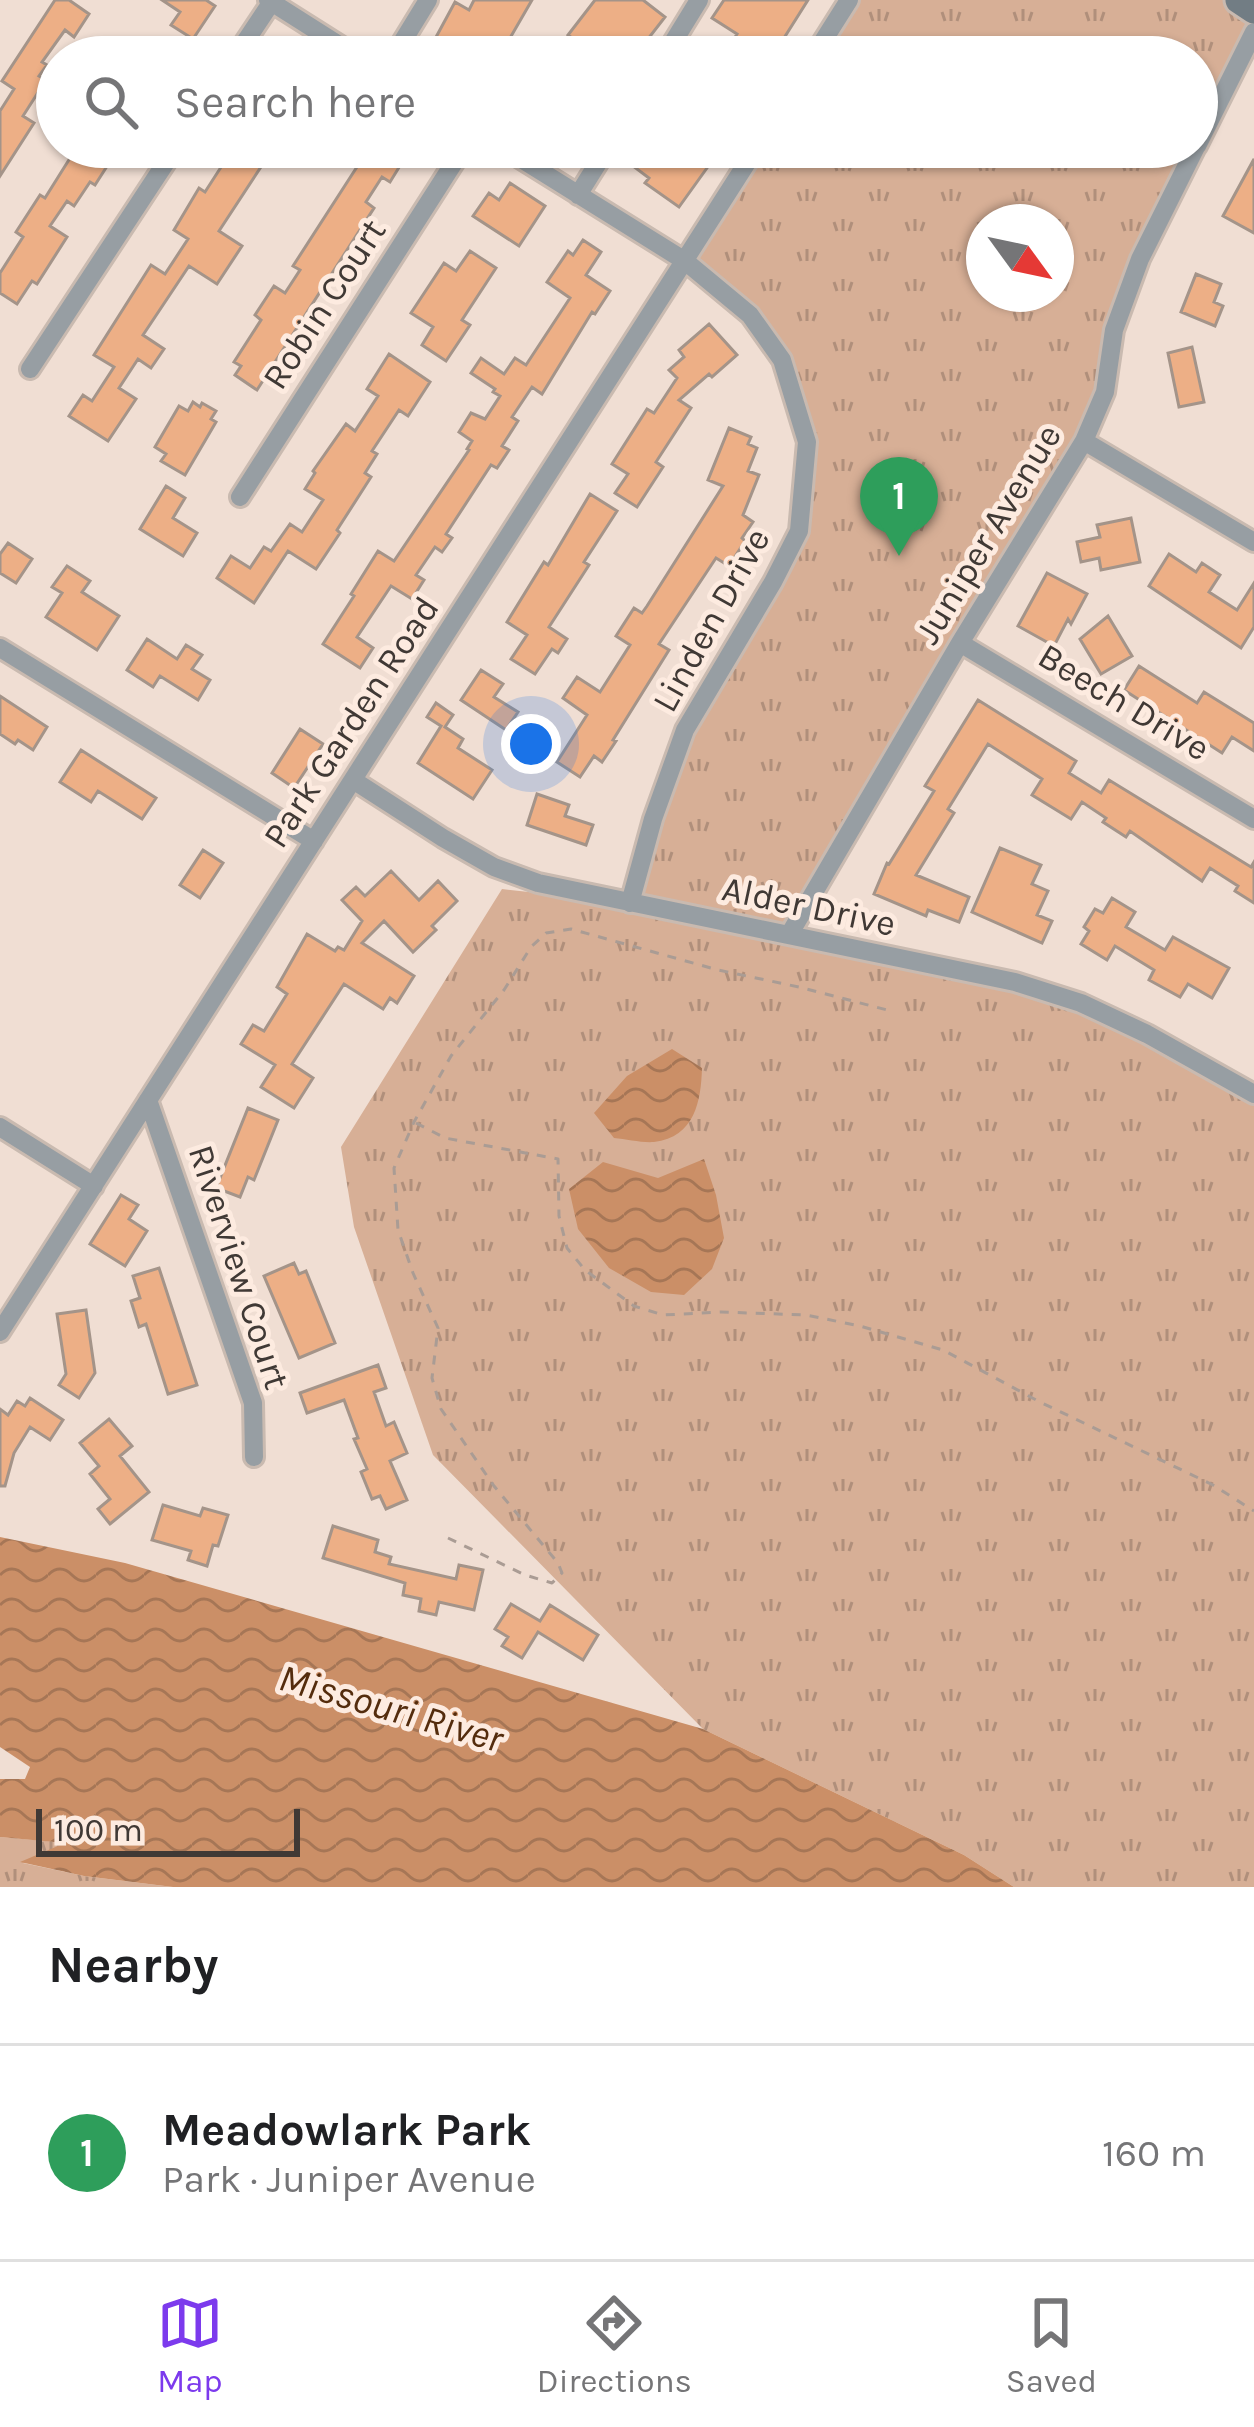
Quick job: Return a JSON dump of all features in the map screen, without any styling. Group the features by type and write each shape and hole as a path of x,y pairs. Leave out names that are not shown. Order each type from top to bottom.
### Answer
{"street":[{"path":"406,36 428,0"},
{"path":"677,36 699,0"},
{"path":"826,36 849,0"},
{"path":"1239,0 1254,10"},
{"path":"248,36 270,1 325,36"},
{"name":"Juniper Avenue","path":"1218,104 1254,32"},
{"path":"30,369 162,168"},
{"name":"Robin Court","path":"240,497 451,168"},
{"name":"Linden Drive","path":"535,168 685,261 750,315 782,360 807,442 799,531 685,730 652,819 630,903"},
{"path":"578,195 595,168"},
{"name":"Park Garden Road","path":"0,1332 744,168"},
{"name":"Juniper Avenue","path":"788,935 1084,441 1106,392 1114,330 1140,260 1186,168"},
{"path":"1084,441 1254,542"},
{"name":"Beech Drive","path":"960,643 1254,819"},
{"path":"0,648 314,841"},
{"name":"Alder Drive","path":"353,780 494,867 538,883 1015,982 1081,1003 1254,1094"},
{"name":"Riverview Court","path":"148,1100 253,1403 254,1457"},
{"path":"0,1127 94,1186"}],"path":[{"path":"448,1538 525,1575 552,1583 562,1574 441,1409 432,1378 438,1328 398,1230 394,1168 452,1056 505,990 531,947 546,934 571,929 891,1011"},
{"path":"414,1122 446,1138 558,1160 559,1216 566,1248 585,1270 634,1306 663,1315 806,1315 943,1350 1213,1485 1254,1511"}],"green space":[{"path":"849,0 1239,0 1254,10 1254,32 1218,104 1218,36 826,36"},
{"path":"744,168 1186,168 1140,260 1105,392 789,934 1081,1003 1254,1094 1254,1887 1014,1887 964,1855 703,1729 433,1455 354,1227 341,1147 502,889 630,903 685,730 799,531 807,442 782,360 685,261"},
{"path":"0,1837 68,1843 23,1863 173,1887 0,1887"}],"water":[{"path":"672,1049 702,1068 693,1116 668,1139 614,1138 594,1113 627,1076"},
{"path":"704,1159 724,1238 712,1269 684,1295 651,1292 609,1268 578,1229 569,1189 603,1162 658,1178"},
{"name":"Missouri River","path":"0,1537 125,1563 703,1729 964,1855 1014,1887 173,1887 20,1862 65,1843 0,1837 0,1779 25,1779 30,1767 0,1747"}],"building":[{"path":"55,0 69,0 89,14 75,36 65,30 61,36 36,36 36,96 23,116 34,123 0,176 0,111 14,89 2,81"},
{"path":"162,0 206,0 215,6 195,36 171,25 180,12"},
{"path":"474,0 532,0 511,36 437,36 455,2 469,10"},
{"path":"595,0 643,0 665,17 650,36 568,35"},
{"path":"724,0 808,0 785,36 736,36 712,18"},
{"path":"1254,159 1254,233 1223,216"},
{"path":"64,168 106,168 74,206 67,201 50,226 67,237 37,284 32,281 17,304 0,293 0,273 23,237 16,232 40,195 45,198"},
{"path":"220,168 260,168 219,231 242,246 217,284 189,266 143,335 164,349 151,368 138,359 119,388 136,399 108,441 69,416 83,395 92,401 114,367 94,355 151,265 165,274 188,239 174,230 199,188 205,192"},
{"path":"356,168 399,168 390,182 382,177 366,202 374,208 257,390 235,375 241,366 234,362 261,320 255,315 274,286 285,293 300,270 293,266"},
{"path":"636,168 707,168 679,207 645,183 649,178"},
{"path":"510,183 545,206 519,246 473,216 489,193 499,200"},
{"path":"583,240 601,252 586,275 610,291 542,394 532,387 512,417 518,421 502,446 509,450 497,468 491,465 446,534 452,538 442,552 435,547 416,575 424,580 412,599 391,586 357,637 373,648 360,668 323,644 378,551 394,561 469,450 472,441 459,432 471,413 485,419 500,396 471,373 481,358 504,374 515,358 526,365 570,298 547,282 568,251 573,255"},
{"path":"470,251 496,268 462,320 470,325 446,361 422,345 433,327 411,313 444,263 456,271"},
{"path":"1196,274 1221,284 1214,302 1223,306 1215,326 1181,312"},
{"path":"709,324 737,355 679,400 691,408 656,462 663,467 637,507 615,493 628,474 612,464 647,409 654,413 677,378 669,370 684,357 679,350"},
{"path":"1192,347 1204,402 1179,407 1168,353"},
{"path":"389,354 430,382 408,416 399,410 372,451 377,454 365,473 371,477 316,569 288,551 254,603 217,578 231,556 250,568 264,547 271,551 290,524 302,532 323,500 305,489 313,471 346,424 355,431 378,396 367,389"},
{"path":"193,402 216,411 211,419 216,422 185,475 161,461 166,454 155,447 179,406 188,411"},
{"path":"729,428 751,437 748,444 757,448 748,471 759,475 743,515 753,522 742,538 745,541 729,566 716,558 659,644 669,650 616,741 602,762 594,756 580,777 557,762 587,715 563,698 577,677 600,692 630,645 616,636 634,608 642,613 647,606 723,486 708,480"},
{"path":"166,486 185,498 173,518 197,533 183,556 140,529"},
{"path":"590,494 617,511 549,627 567,639 558,653 552,649 535,674 511,659 527,635 507,622"},
{"path":"1131,518 1140,562 1101,570 1099,558 1081,562 1077,542 1100,537 1097,525"},
{"path":"8,543 32,559 16,583 0,573 0,554"},
{"path":"1169,554 1196,572 1202,563 1220,575 1209,592 1237,610 1254,583 1254,627 1241,648 1149,586"},
{"path":"67,566 90,581 82,592 119,616 97,650 46,617 62,593 52,587"},
{"path":"1047,573 1087,594 1054,646 1018,626"},
{"path":"1108,616 1132,656 1101,674 1080,639"},
{"path":"147,639 177,659 186,645 202,655 192,669 210,680 198,700 160,676 153,687 127,670"},
{"path":"1139,666 1197,703 1204,692 1254,723 1254,751 1232,737 1222,753 1124,690"},
{"path":"481,670 503,684 494,697 518,712 506,730 461,700"},
{"path":"0,696 47,727 33,750 0,734"},
{"path":"978,700 1076,761 1069,773 1101,793 1109,780 1251,867 1254,862 1254,903 1210,868 1202,881 1130,831 1126,837 1082,802 1071,819 1032,795 1042,779 988,744 948,809 954,813 916,875 969,897 959,922 928,910 926,916 874,894 887,863 934,791 925,786"},
{"path":"436,703 453,715 445,727 463,739 458,748 492,770 473,799 418,763 441,726 427,717"},
{"path":"300,729 323,744 294,788 272,773"},
{"path":"81,750 156,798 142,819 98,791 91,802 60,782"},
{"path":"537,794 569,805 565,816 593,825 586,845 527,825"},
{"path":"1000,848 1041,865 1032,884 1048,891 1037,915 1052,921 1042,943 972,912"},
{"path":"203,850 223,863 200,898 180,885"},
{"path":"391,871 419,900 438,881 457,901 413,952 384,921 362,943 414,976 397,1003 390,998 383,1009 344,984 292,1064 313,1078 294,1108 261,1087 275,1065 241,1044 253,1025 264,1031 287,994 277,987 307,934 335,951 338,947 344,950 362,921 342,900 356,887 365,896"},
{"path":"1112,898 1135,912 1126,927 1165,950 1173,937 1229,968 1212,998 1188,984 1180,997 1149,980 1154,970 1115,946 1107,960 1081,944 1095,909 1103,913"},
{"path":"248,1108 278,1120 254,1180 248,1177 240,1197 216,1188"},
{"path":"121,1195 138,1205 129,1219 147,1231 125,1266 90,1244"},
{"path":"294,1263 299,1274 306,1271 335,1343 299,1358 264,1276"},
{"path":"159,1268 197,1385 168,1394 146,1324 139,1327 131,1301 140,1298 133,1276"},
{"path":"86,1310 95,1373 79,1398 59,1385 66,1374 57,1314"},
{"path":"378,1365 386,1388 374,1392 386,1426 394,1422 407,1453 390,1461 407,1500 386,1509 380,1496 372,1499 361,1472 367,1469 344,1400 307,1413 300,1393"},
{"path":"30,1398 63,1420 50,1440 30,1427 14,1453 5,1486 0,1486 0,1409 8,1415 17,1401 25,1406"},
{"path":"109,1419 132,1446 120,1456 149,1492 110,1524 98,1509 110,1499 90,1474 99,1466 80,1443"},
{"path":"163,1505 200,1516 203,1508 228,1515 207,1566 188,1560 191,1551 152,1540"},
{"path":"333,1526 378,1540 375,1552 391,1557 389,1564 456,1579 459,1565 483,1570 474,1610 439,1602 436,1615 419,1611 421,1599 403,1595 405,1583 323,1558"},
{"path":"511,1604 540,1621 550,1605 598,1635 583,1660 538,1632 522,1658 502,1646 508,1637 495,1629"}],"place":[{"name":"Meadowlark Park","path":"899,556"}]}
